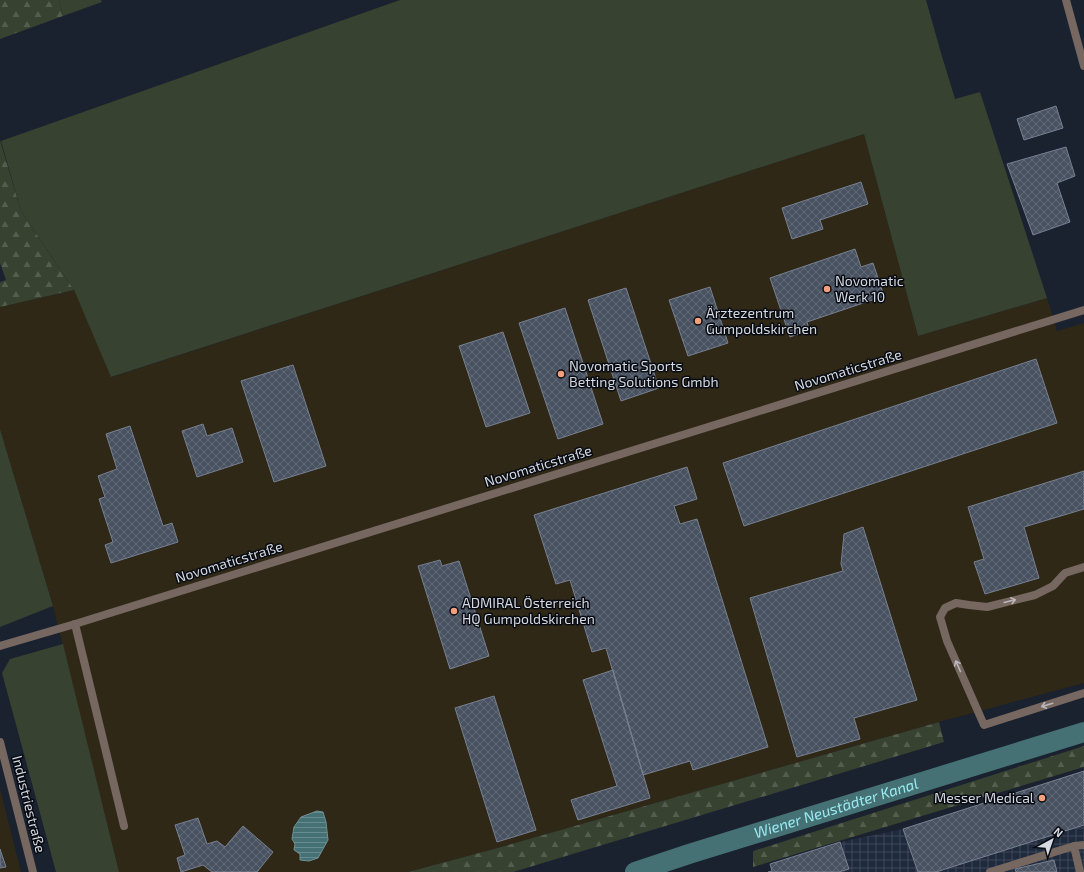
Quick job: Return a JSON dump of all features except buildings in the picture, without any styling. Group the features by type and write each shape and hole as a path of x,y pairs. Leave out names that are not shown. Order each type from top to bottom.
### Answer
{"street":[{"path":"1066,0 1084,66"},
{"name":"Novomaticstraße","path":"0,646 1084,310"},
{"path":"1084,567 1065,573 1053,586 1035,595 987,606 956,603 944,608 940,617 947,641 984,725 1084,693"},
{"path":"75,624 124,826"},
{"name":"Industriestraße","path":"0,742 33,872"},
{"path":"990,872 1074,846 1084,845"},
{"path":"1074,846 1080,872"}],"shaded area":[{"path":"864,134 918,336 1047,298 1057,331 1084,323 1084,683 939,722 494,849 408,872 119,872 53,606 0,429 0,307 74,290 112,377"},
{"path":"1084,771 1084,872 768,872 772,871 770,864 840,842 903,829"},
{"path":"0,789 21,872 0,872"},
{"path":"317,811 323,812 328,840 318,858 309,861 300,860 300,854 294,850 295,844 292,839 294,827 301,817"}],"green space":[{"path":"0,0 59,0 63,16 0,39"},
{"path":"59,0 101,0 102,2 63,16"},
{"path":"400,0 926,0 955,99 980,92 1047,298 918,336 864,134 111,377 74,290 21,211 1,141"},
{"path":"0,140 21,211 74,290 0,307 0,282 6,280 0,263"},
{"path":"0,429 53,606 0,627"},
{"path":"63,644 119,872 56,872 2,673 10,659"},
{"path":"939,722 944,742 513,872 408,872 494,849"},
{"path":"1084,746 1084,767 753,867 753,851"}],"waterway":[{"name":"Wiener Neustädter Kanal","path":"635,872 1084,732"}],"place":[{"name":"Novomatic Werk 10","path":"827,289"},
{"name":"Ärztezentrum Gumpoldskirchen","path":"698,321"},
{"name":"Novomatic Sports Betting Solutions Gmbh","path":"561,374"},
{"name":"ADMIRAL Österreich HQ Gumpoldskirchen","path":"454,611"},
{"name":"Messer Medical","path":"1042,798"}]}
